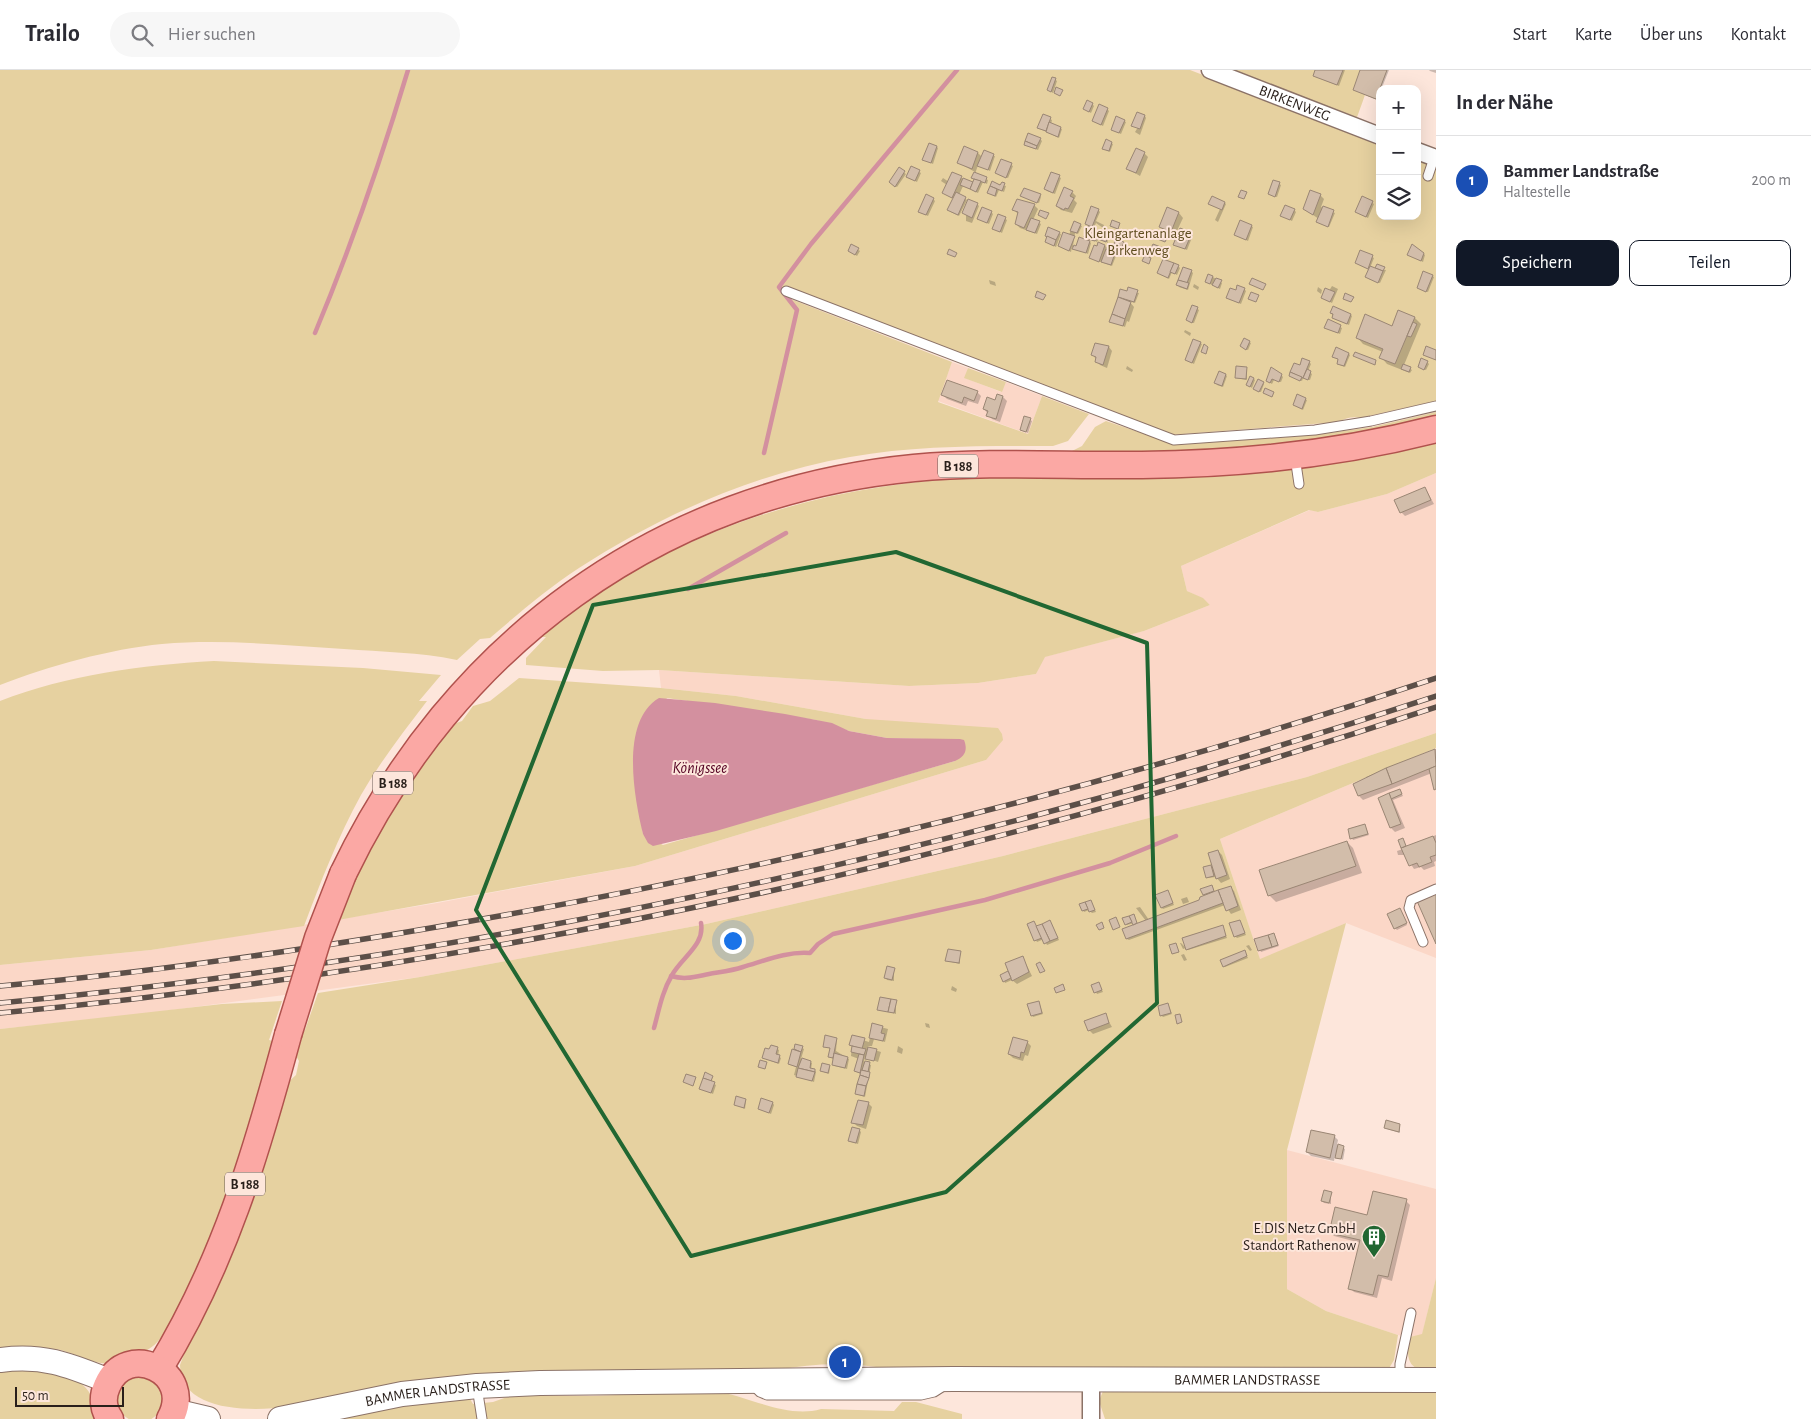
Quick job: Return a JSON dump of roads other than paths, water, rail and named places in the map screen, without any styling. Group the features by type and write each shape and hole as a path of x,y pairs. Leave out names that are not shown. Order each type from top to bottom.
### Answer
{"main road":[{"name":"B 188","path":"158,1369 206,1279 236,1209 252,1164 288,1035 318,938 343,874 389,789 419,746 456,699 519,638 579,590 652,546 733,510 817,484 883,472 947,466 1189,464 1295,456 1356,447 1436,429"},
{"path":"0,1360 36,1358 57,1361 109,1381"},
{"path":"110,1419 104,1399 109,1381 122,1368 140,1363 158,1369 168,1376 174,1387 176,1399 172,1415 208,1419"},
{"name":"BAMMER LANDSTRASSE","path":"280,1419 402,1394 477,1386 540,1383 954,1379 1436,1380"}],"street":[{"name":"BIRKENWEG","path":"1210,70 1376,134"},
{"path":"1421,153 1435,158"},
{"path":"1091,1379 1091,1419"}],"lane":[{"path":"1428,176 1435,158"},
{"path":"786,292 1174,440 1315,430 1371,421 1436,406"},
{"path":"1295,456 1299,484"},
{"path":"1423,942 1409,908 1411,900 1436,889"},
{"path":"1400,1380 1400,1364 1411,1313"},
{"path":"477,1386 482,1419"}],"water":[{"name":"Königssee","path":"659,698 715,703 785,714 832,723 849,731 887,738 960,739 964,740 966,750 955,761 716,831 653,846 648,843 643,834 636,800 633,761 634,741 639,724 647,709"}],"waterway":[{"path":"315,333 365,203 408,70"},
{"path":"764,453 797,310 779,287 811,244 957,70"},
{"path":"688,589 786,533"},
{"path":"671,976 681,978 694,977 734,969 784,955 810,953 818,944 833,934 985,900 1110,863 1176,836"},
{"path":"654,1028 661,1001 669,981 700,938 701,923"}],"railway":[{"path":"0,986 190,965 379,937 623,893 741,868 858,842 1091,783 1207,750 1436,678"},
{"path":"0,1003 183,983 365,957 546,926 727,890 906,848 1084,802 1261,751 1436,696"},
{"path":"0,1013 183,993 365,967 546,937 727,901 906,859 1084,813 1261,762 1436,707"}],"place":[{"name":"E.DIS Netz GmbH Standort Rathenow","path":"1374,1258"},
{"name":"Bammer Landstraße","path":"845,1362"}],"park label":[{"name":"Kleingartenanlage Birkenweg","path":"1138,242"}]}
